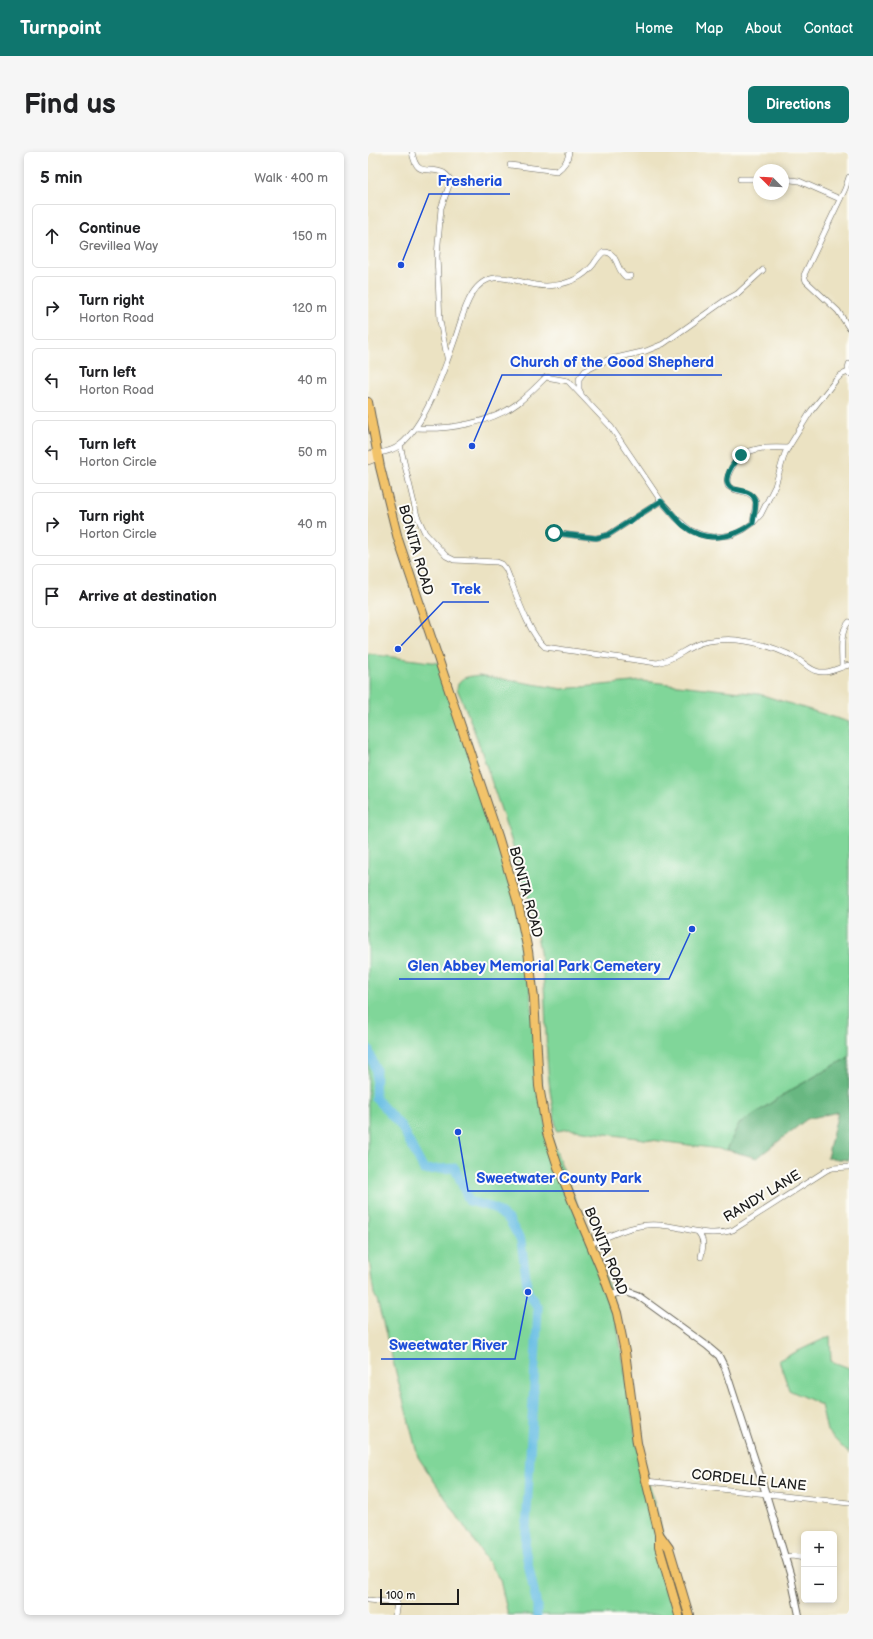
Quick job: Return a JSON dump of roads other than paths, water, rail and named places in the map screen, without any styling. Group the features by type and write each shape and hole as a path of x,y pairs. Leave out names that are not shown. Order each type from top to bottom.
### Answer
{"main road":[{"name":"BONITA ROAD","path":"368,402 398,539 493,821 518,903 530,964 534,998 538,1080 547,1133 574,1208 591,1244 611,1295 623,1339 637,1443 659,1534 659,1547 679,1615"},
{"path":"368,455 378,453"},
{"path":"368,461 378,453"},
{"name":"BONITA ROAD","path":"659,1534 669,1548 689,1615"}],"street":[{"path":"412,152 414,162 420,169 444,173 452,180 441,208 437,256 440,321 448,358"},
{"path":"510,165 556,171 564,165 569,152"},
{"path":"849,177 804,275 806,281 838,311 849,328"},
{"path":"740,179 753,179"},
{"path":"789,179 799,181 840,199"},
{"path":"378,453 389,451 400,445 416,428 438,384 456,337 462,314 479,285 490,279 504,278 548,286 577,279 585,273 604,252 608,252 613,255 618,269 623,275 626,277 631,276"},
{"path":"582,395 579,389 579,379 585,371 607,360 646,351 663,344 724,301 737,294 763,270"},
{"path":"416,428 446,428 473,423 507,410 519,402 546,377 568,381 611,427 661,501 685,527 702,535 714,537 732,535 753,523 761,514 771,496 788,448 815,404 841,375 848,373 849,364"},
{"path":"400,445 417,516 425,533 446,556 454,560 497,562 502,564 506,569 532,630 545,647 657,663 677,657 699,644 737,640 758,644 782,652 796,658 817,671 833,671 842,666 849,665"},
{"path":"753,523 756,501 749,493 735,490 728,486 727,479 731,469 737,459 747,452 765,448 788,448"},
{"path":"554,533 596,538 608,535 661,501"},
{"path":"842,666 842,642 846,625 849,622"},
{"name":"RANDY LANE","path":"591,1244 626,1229 648,1225 673,1227 717,1234 733,1230 827,1170 833,1168 849,1168"},
{"path":"697,1231 702,1236 704,1245 701,1257"},
{"path":"611,1295 626,1291 637,1295 719,1356 726,1368 766,1494 790,1577 799,1615"},
{"name":"CORDELLE LANE","path":"646,1481 849,1503"},
{"path":"784,1557 792,1556 801,1558"},
{"path":"368,1600 397,1603 395,1615"}],"waterway":[{"path":"368,1048 376,1070 375,1098 401,1126 424,1170 455,1168 469,1201 494,1208 509,1220 521,1241 528,1292 538,1308 525,1549 537,1606 537,1615"}],"place":[{"name":"Fresheria","path":"401,265"},
{"name":"Church of the Good Shepherd","path":"472,446"},
{"name":"Trek","path":"398,649"},
{"name":"Glen Abbey Memorial Park Cemetery","path":"692,929"},
{"name":"Sweetwater County Park","path":"458,1132"},
{"name":"Sweetwater River","path":"528,1292"}]}
